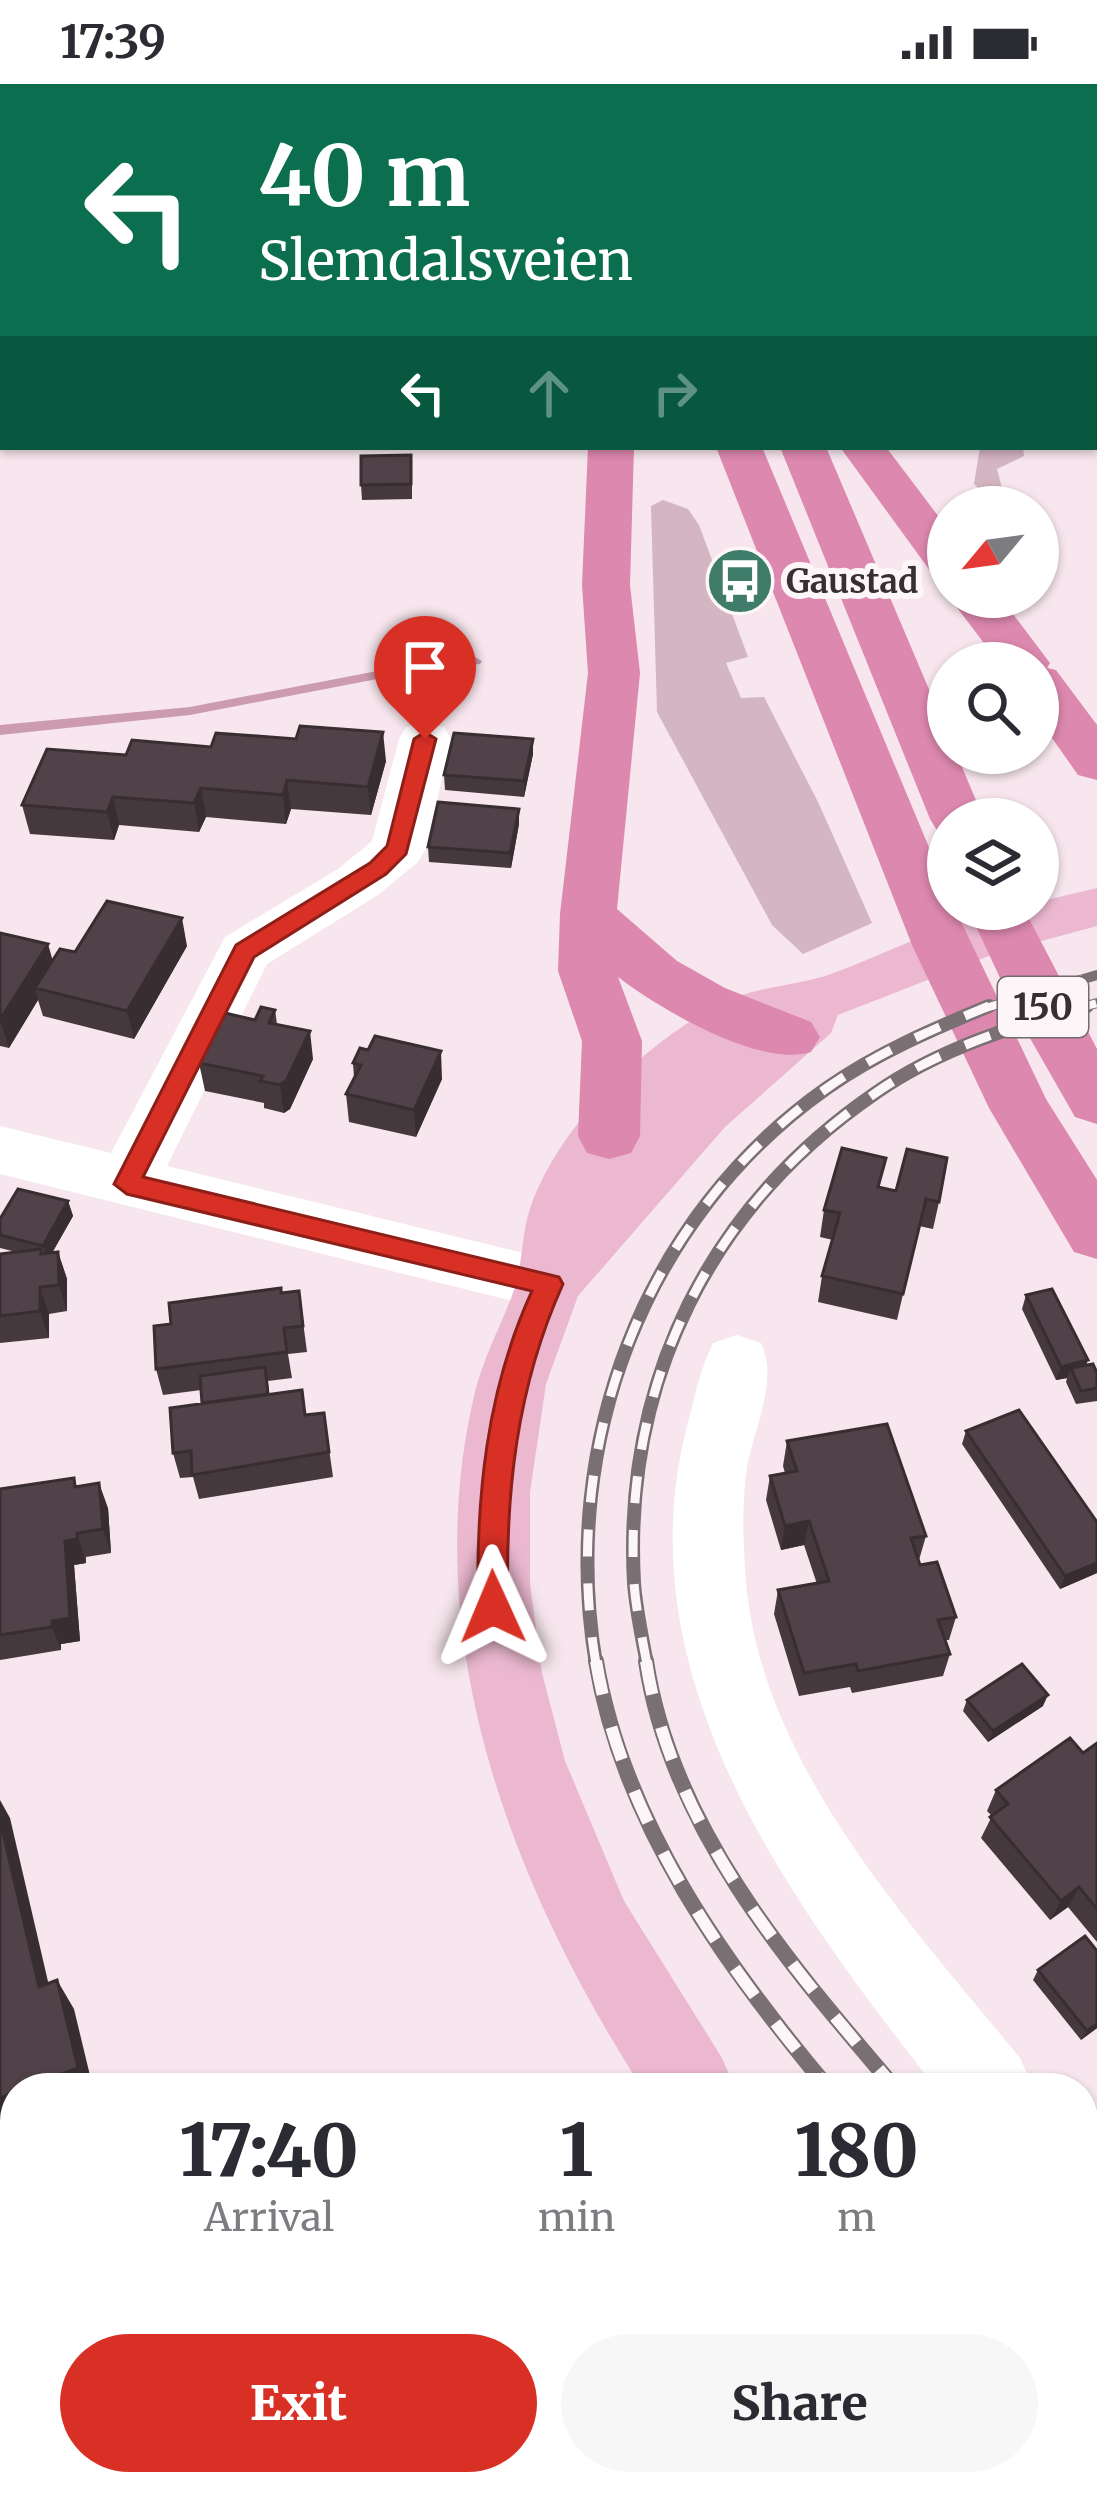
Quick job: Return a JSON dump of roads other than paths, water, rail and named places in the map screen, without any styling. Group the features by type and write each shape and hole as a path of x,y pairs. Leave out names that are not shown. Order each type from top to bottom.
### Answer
{"highway":[{"path":"609,1136 612,1041 587,971 588,914 614,673 606,585 611,450"},
{"name":"150","path":"740,450 941,945 1020,1108 1097,1234"},
{"path":"803,450 948,798"},
{"path":"865,450 927,534"},
{"path":"990,618 1008,642"},
{"path":"1059,709 1096,758"},
{"path":"588,914 631,961 679,991 811,1007"},
{"name":"150","path":"1005,930 1097,1101"}],"main road":[{"path":"682,2073 581,1910 551,1838 508,1696 493,1607 491,1526 496,1462 526,1336 549,1284 564,1202 609,1136 654,1087 811,1007 980,938 1083,911"},
{"path":"549,1284 703,1111 811,1007"}],"street":[{"path":"127,1184 245,951 378,868 398,848 425,739"},
{"path":"0,1150 549,1284"},
{"path":"737,1363 711,1458 705,1551 710,1603 738,1711 792,1820 852,1910 978,2073"}],"waterway":[{"path":"0,730 190,711 475,661"}],"railway":[{"path":"982,1009 1097,975"},
{"path":"1076,1009 1097,1003"},
{"path":"982,1009 989,1006"},
{"path":"647,1664 634,1583 634,1508 644,1437 662,1368 689,1304 724,1244 767,1188 818,1138 877,1092 978,1040 1087,1006"},
{"path":"596,1664 588,1582 591,1500 604,1420 629,1342 663,1269 708,1202 763,1141 827,1088 885,1053 982,1009"},
{"path":"596,1661 609,1721 654,1835 716,1942 816,2073"},
{"path":"646,1661 660,1722 708,1837 776,1942 882,2073"}],"place":[{"name":"Gaustad","path":"740,581"}]}
